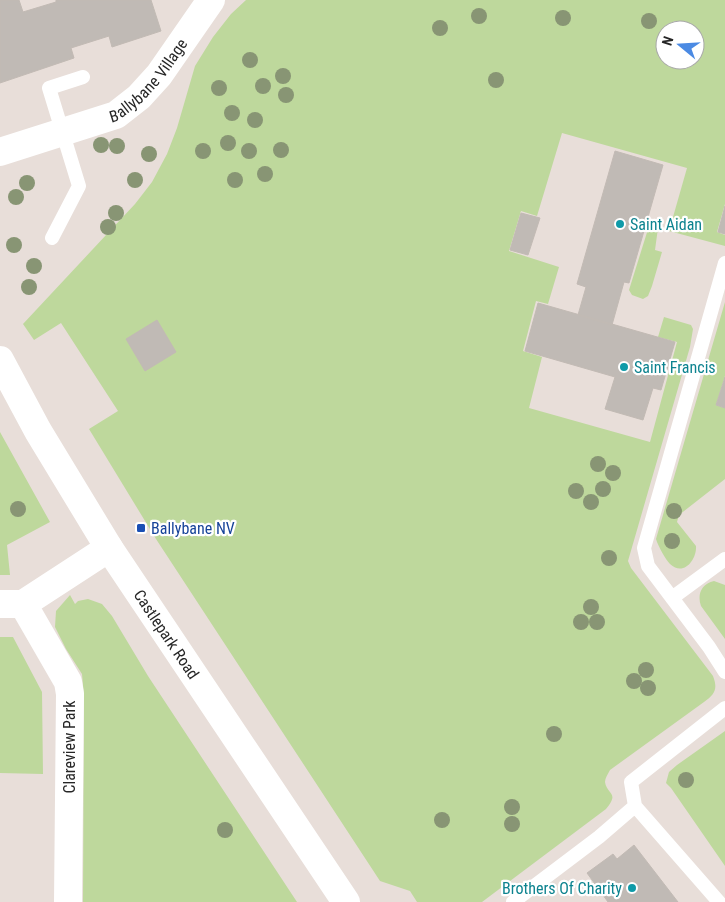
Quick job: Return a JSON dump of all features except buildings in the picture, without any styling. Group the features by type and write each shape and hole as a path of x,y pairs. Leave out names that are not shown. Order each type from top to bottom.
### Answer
{"street":[{"name":"Ballybane Village","path":"0,152 116,115 139,97 160,75 211,0"},
{"name":"Castlepark Road","path":"0,360 38,431 109,548 346,902"},
{"name":"Clareview Park","path":"68,902 70,694 68,682 12,604 109,548"}],"lane":[{"path":"52,238 79,186 49,88 83,78"},
{"path":"725,263 644,548 648,566 709,647 725,672"},
{"path":"672,598 725,558"},
{"path":"719,902 636,806 631,782 725,708"},
{"path":"517,901 636,806"}],"green space":[{"path":"246,0 725,0 725,204 717,232 725,235 725,246 669,231 687,168 562,133 537,216 521,211 509,251 559,267 548,304 536,301 523,351 542,357 529,408 650,442 677,342 658,337 664,317 691,325 693,329 690,347 628,561 631,568 713,676 715,688 711,696 704,702 610,770 605,782 612,794 612,799 606,809 482,902 417,902 410,891 380,881 156,539 89,429 118,411 61,323 34,340 23,324 135,204 152,182 167,154 177,128 195,66 213,37 231,14"},
{"path":"649,226 658,228 655,250 662,252 648,296 643,299 632,295 629,290"},
{"path":"725,302 725,376 716,405 725,408 725,479 679,515 677,522 696,546 692,561 689,565 680,568 668,562 656,539"},
{"path":"0,432 50,522 7,545 10,575 0,575"},
{"path":"714,581 725,585 725,639 700,602 700,594 703,587"},
{"path":"70,595 75,604 78,601 88,599 102,604 112,616 148,676 297,902 83,902 84,696 82,674 55,627 56,611"},
{"path":"0,637 13,637 42,692 43,774 0,773"},
{"path":"725,731 725,866 666,783 669,772"}],"place":[{"name":"Saint Aidan","path":"620,224"},
{"name":"Saint Francis","path":"624,367"},
{"name":"Ballybane NV","path":"141,528"},
{"name":"Brothers Of Charity","path":"632,888"}]}
